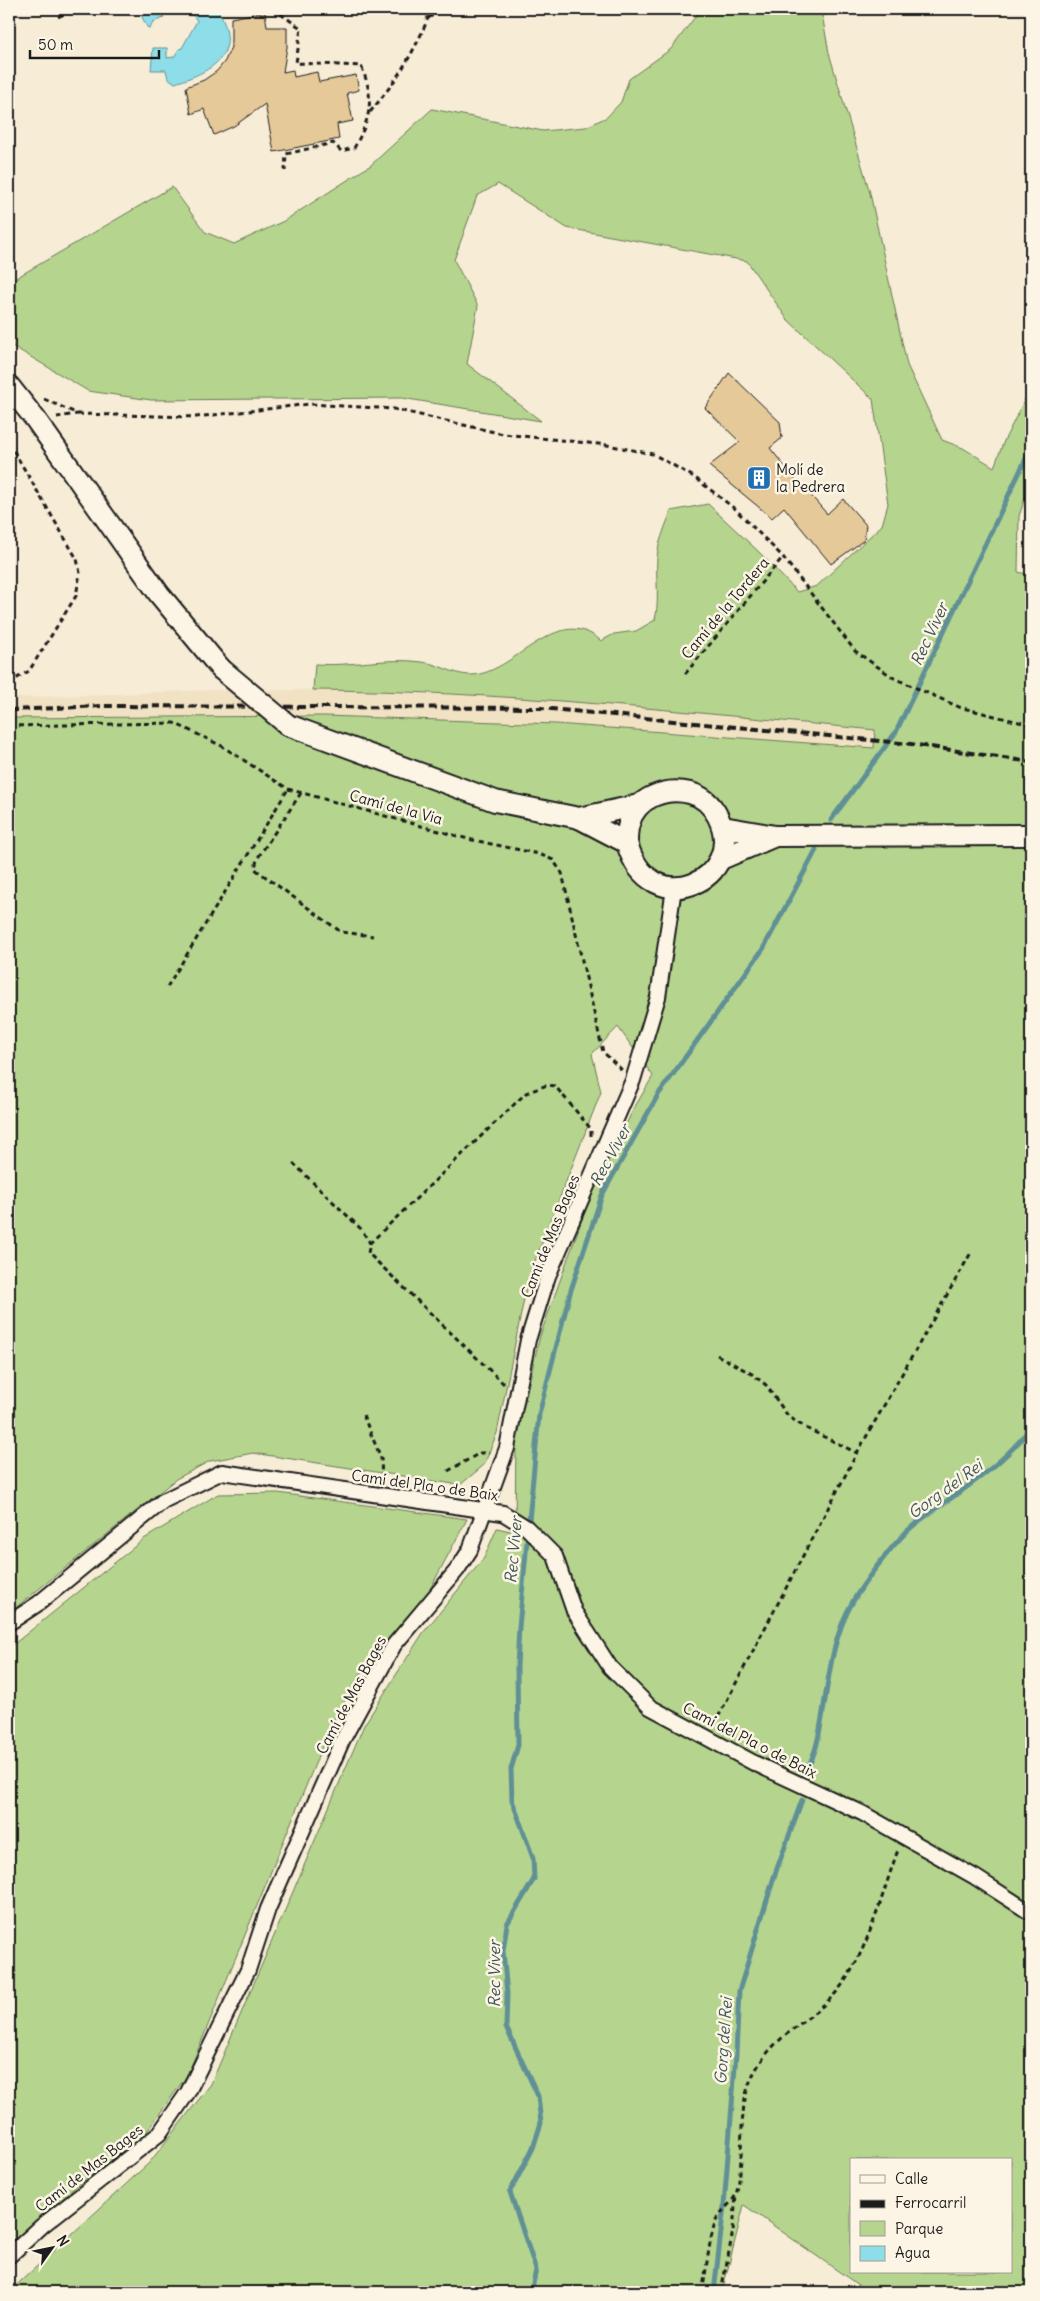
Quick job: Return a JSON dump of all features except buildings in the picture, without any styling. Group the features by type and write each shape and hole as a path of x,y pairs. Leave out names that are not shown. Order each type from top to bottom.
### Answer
{"street":[{"path":"9,386 36,420 160,594 221,669 288,725 495,801 579,818 626,843"},
{"path":"579,818 640,805 657,793 677,790 697,795 714,808 723,826 724,843 720,858 709,874 693,885 674,888 656,884 642,874 631,860 626,843 629,823 640,805"},
{"path":"723,826 775,836 1031,835"},
{"path":"720,858 775,836"},
{"name":"Camí de Mas Bages","path":"9,2256 43,2225 159,2134 188,2092 248,1970 268,1909 342,1741 394,1646 457,1570 470,1550 507,1448 528,1340 548,1276 633,1080 658,998 674,888"},
{"name":"Camí del Pla o de Baix","path":"9,1623 39,1603 163,1501 222,1472 503,1513 527,1528 555,1556 574,1612 610,1667 650,1707 754,1763 862,1813 975,1877 1031,1913"}],"path":[{"path":"58,17 73,9"},
{"path":"273,9 301,28 296,63 360,66 367,81 370,113"},
{"path":"424,9 428,18"},
{"path":"285,171 286,154 333,143 341,151 354,148 370,113 392,84 421,36 428,18 445,9"},
{"path":"78,414 196,417 310,404 394,409 503,434 607,445 653,454 694,477 735,509 783,557 855,651 894,678 959,707 1031,725"},
{"path":"9,443 76,560 80,573 76,596 29,670 9,682"},
{"name":"Camí de la Tordera","path":"685,674 783,557"},
{"name":"Camí de la Via","path":"9,726 174,723 222,746 288,789 468,839 539,854 553,860 562,873 603,1052 633,1080"},
{"path":"167,987 288,789"},
{"path":"301,793 257,859 255,869 341,932 373,936"},
{"path":"508,1376 506,1385 368,1253 370,1243 526,1093 547,1085 555,1086 591,1129 589,1145"},
{"path":"293,1163 361,1229 370,1243"},
{"path":"708,1737 857,1453 972,1251"},
{"path":"717,1356 752,1374 766,1385 788,1416 804,1427 857,1453"},
{"path":"362,1416 381,1458 383,1495"},
{"path":"488,1462 491,1444"},
{"path":"448,1471 480,1453 490,1453"},
{"path":"721,2292 733,2231 736,2194 740,2177 744,2104 754,2072 773,2044 830,1998 847,1976 866,1939 903,1836"},
{"path":"702,2292 716,2220 736,2194"}],"shaded area":[{"path":"215,690 362,690 554,699 875,730 874,748 556,724 325,716 9,718 9,698"}],"green space":[{"path":"701,9 821,9 829,53 870,193 907,365 942,440 963,448 994,467 1004,441 1031,387 1031,481 1019,516 1018,572 1031,575 1031,2292 868,2292 744,2205 722,2292 9,2292 150,2162 211,2084 364,1725 423,1633 484,1558 497,1528 515,1532 516,1438 540,1336 588,1203 633,1110 653,1076 618,1027 592,1054 601,1092 528,1279 497,1433 484,1465 460,1485 253,1453 210,1461 176,1479 9,1613 9,718 325,716 556,724 874,748 875,730 524,698 383,691 313,690 315,664 409,661 429,663 464,675 472,675 495,668 540,640 555,633 570,629 586,631 601,641 614,634 636,631 655,620 657,611 657,554 671,511 708,504 760,553 797,592 817,586 882,525 888,504 873,399 787,319 747,261 567,228 498,184 477,196 454,260 478,306 467,364 541,421 402,398 151,400 88,391 9,344 9,282 172,187 205,232 234,244 284,221 371,165 432,109 543,131 586,127 607,117 621,102 629,79 671,49"},
{"path":"278,1493 467,1519 428,1593 367,1663 331,1725 188,2074 143,2137 73,2189 9,2250 9,1648 144,1539 218,1494"}],"water":[{"path":"145,9 162,9 160,14 164,18 153,22 150,29 142,17"},
{"path":"182,9 217,9 225,24 226,49 213,66 202,73 175,83 168,78 166,70 151,70 153,48 167,48 167,58 174,57 179,49 182,48 197,21 194,16 188,15"}],"waterway":[{"name":"Rec Viver","path":"831,820 896,732 1031,448"},
{"name":"Rec Viver","path":"529,2292 532,2288 536,2270 510,2192 533,2148 541,2123 538,2096 506,2027 507,1994 503,1951 507,1924 534,1879 533,1858 512,1800 511,1769 518,1745 517,1667 519,1627 539,1414 570,1293 602,1195 658,1095 763,949 816,850"},
{"name":"Gorg del Rei","path":"808,1768 818,1739 828,1678 839,1632 858,1593 888,1552 910,1529 993,1467 1019,1442 1031,1427"},
{"name":"Gorg del Rei","path":"714,2292 724,2206 739,1991 775,1874 802,1800"}],"railway":[{"path":"9,710 103,706 541,708 911,744 1031,762"}],"place":[{"name":"Molí de la Pedrera","path":"759,478"}]}
